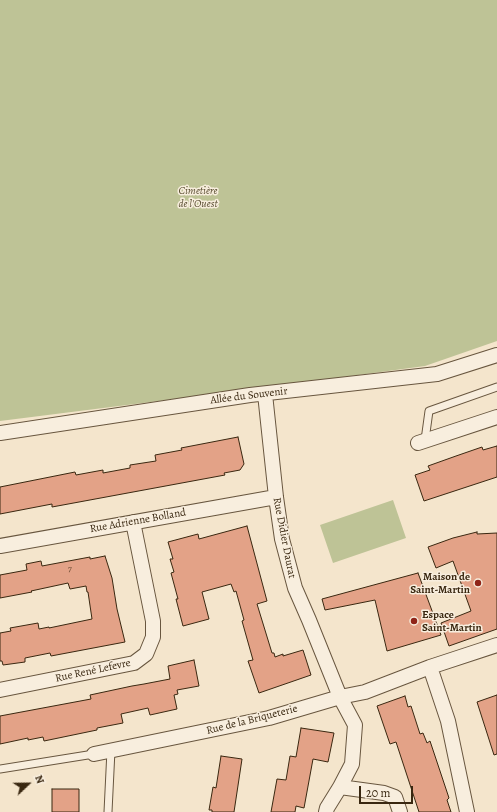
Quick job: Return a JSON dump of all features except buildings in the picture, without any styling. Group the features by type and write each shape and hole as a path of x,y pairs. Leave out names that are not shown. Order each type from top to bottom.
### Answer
{"street":[{"name":"Allée du Souvenir","path":"0,433 250,395 437,374 497,355"},
{"name":"Rue Didier Daurat","path":"265,394 282,539 295,588 340,697 355,725 352,764 326,812"},
{"path":"422,442 497,417"},
{"name":"Rue Adrienne Bolland","path":"0,546 276,497"},
{"name":"Rue René Lefevre","path":"0,690 134,663 146,654 153,637 153,621 134,522"},
{"name":"Rue de la Briqueterie","path":"94,754 269,718 340,697 365,692 430,667 497,645"},
{"path":"430,667 448,721 467,812"},
{"path":"340,787 384,793 395,797 400,812"}],"lane":[{"path":"422,442 429,411 497,387"},
{"path":"108,812 111,750"},
{"name":"Rue de la Briqueterie","path":"0,769 94,754"}],"green space":[{"name":"Cimetière de l'Ouest","path":"0,0 497,0 497,341 425,366 0,421"},
{"path":"393,500 406,538 333,563 320,525"}],"place":[{"name":"Maison de Saint-Martin","path":"478,583"},
{"name":"Espace Saint-Martin","path":"414,621"}]}
